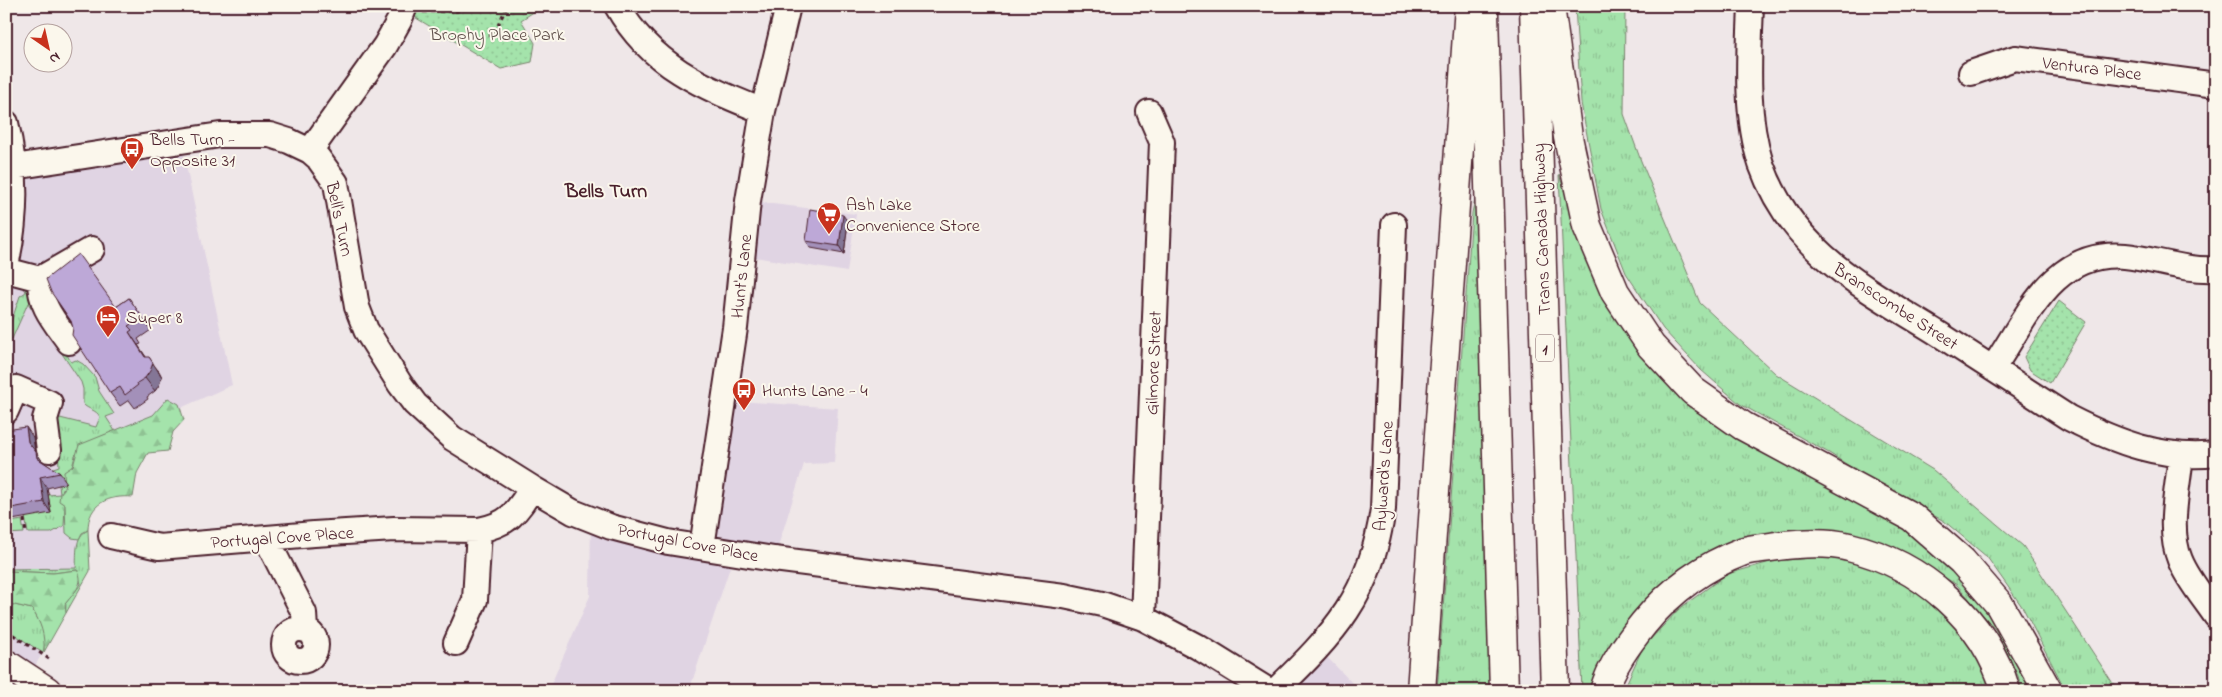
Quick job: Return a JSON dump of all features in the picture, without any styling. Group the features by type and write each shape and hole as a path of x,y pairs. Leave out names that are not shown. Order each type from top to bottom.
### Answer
{"main road":[{"path":"1421,691 1469,6"},
{"path":"1484,6 1504,691"},
{"name":"Trans Canada Highway","path":"1534,6 1555,691"},
{"path":"1550,6 1568,138 1587,226 1615,292 1651,346 1694,390 1743,426 1912,517 1955,555 1999,604 2048,691"},
{"path":"1604,691 1606,682 1628,643 1663,601 1700,572 1745,551 1800,543 1848,546 1898,566 1942,593 1977,632 1994,660 2006,691"},
{"path":"6,664 47,691"}],"street":[{"path":"310,151 385,46 400,21 405,6"},
{"path":"617,6 638,36 677,72 704,87 763,111"},
{"name":"Hunt's Lane","path":"702,547 735,328 748,201 763,111 788,6"},
{"name":"Branscombe Street","path":"1751,6 1751,108 1761,163 1791,222 1804,238 1832,265 2070,418 2099,433 2146,449 2181,455 2216,454"},
{"name":"Ventura Place","path":"1971,73 2015,58 2216,85"},
{"name":"Gilmore Street","path":"1144,618 1162,142 1149,112"},
{"path":"6,123 14,167 14,206 6,265"},
{"name":"Bell's Turn","path":"14,167 220,135 270,135 310,151 327,168 336,183 357,307 366,330 388,366 415,404 452,438 532,488"},
{"name":"Aylward's Lane","path":"1275,691 1319,649 1351,606 1369,572 1378,542 1383,500 1394,225"},
{"path":"6,270 40,279 92,249"},
{"path":"1993,368 2043,292 2059,274 2074,265 2104,256 2123,256 2216,268"},
{"path":"40,279 39,292 43,304 69,342"},
{"path":"6,410 16,388 50,403 45,419 49,450"},
{"path":"2181,455 2174,535 2177,552 2183,568 2216,616"},
{"name":"Portugal Cove Place","path":"111,536 159,547 394,530 479,530 497,525 512,517 532,488 573,512 640,536 702,547 1064,596 1102,604 1144,618 1198,647 1269,691"},
{"path":"456,643 475,600 479,530"},
{"path":"266,538 304,613 305,630 294,631 290,634 286,638 285,649 294,660 304,661 313,655"}],"path":[{"path":"433,12 457,11 479,6"},
{"path":"489,35 493,36 507,6"},
{"path":"24,519 26,533"},
{"path":"6,630 50,659"}],"shaded area":[{"path":"181,142 232,385 82,452 90,571 28,678 47,691 6,691 6,258 14,167"},
{"path":"748,201 856,214 847,272 743,255"},
{"path":"725,400 838,408 834,463 804,464 774,559 735,552 689,691 548,691 590,596 591,519 702,547"},
{"path":"1319,649 1360,691 1275,691"}],"green space":[{"name":"Brophy Place Park","path":"414,6 543,6 521,20 535,43 532,62 501,69 416,18 412,9"},
{"path":"1575,6 1625,6 1624,114 1641,161 1700,303 1776,374 1933,470 2023,546 2118,691 2066,691 2023,608 1987,557 1944,521 1888,491 1829,453 1740,404 1701,370 1663,329 1626,273 1601,209 1581,103"},
{"path":"1481,170 1491,691 1437,691 1472,213"},
{"path":"1559,174 1578,234 1633,337 1869,505 1957,563 2040,691 2022,691 2018,676 1995,629 1957,585 1893,546 1834,532 1703,563 1596,691 1582,691"},
{"path":"25,289 31,290 71,362 76,360 83,364 95,377 99,391 114,414 106,417 115,431 102,436 75,455 69,476 60,494 58,477 45,471 59,466 56,417 96,427 100,417 96,412 83,404 81,382 28,303 12,339 6,337 20,296 26,292"},
{"path":"2059,301 2086,322 2050,383 2030,370 2024,357"},
{"path":"168,398 179,404 184,420 173,432 168,451 148,453 137,473 133,497 108,499 96,507 89,521 88,530 82,533 79,539 72,538 66,533 65,505 59,501 60,494 65,488 64,472 73,466 79,445 153,415"},
{"path":"60,494 65,505 64,526 51,533 28,533 25,517 48,495"},
{"path":"22,520 24,533 6,534 6,523"},
{"path":"88,530 90,571 66,613 65,604 81,584 77,570 53,573 6,571 6,569 76,568 78,541"},
{"path":"1822,557 1872,565 1915,587 1970,639 1999,691 1623,691 1643,647 1679,609 1727,574 1774,561"},
{"path":"77,570 80,579 79,584 65,604 66,613 44,652 42,629 32,609 6,603 6,571 53,573"},
{"path":"6,603 32,609 44,635 43,653 6,629"}],"building":[{"name":"Ash Lake Convenience Store","path":"810,209 843,215 839,246 806,241"},
{"name":"Super 8","path":"78,254 116,307 129,298 142,317 128,326 132,330 129,332 145,357 149,357 153,363 145,378 125,395 120,387 110,393 72,335 71,321 51,292 46,279"},
{"path":"26,427 28,442 36,452 37,458 60,473 40,477 44,502 6,509 6,430"}],"place":[{"name":"Bells Turn - Opposite 31","path":"132,170"},
{"name":"Ash Lake Convenience Store","path":"829,235"},
{"name":"Super 8","path":"108,338"},
{"name":"Hunts Lane - 4","path":"744,411"}],"district":[{"name":"Bells Turn","path":"606,190"}]}
